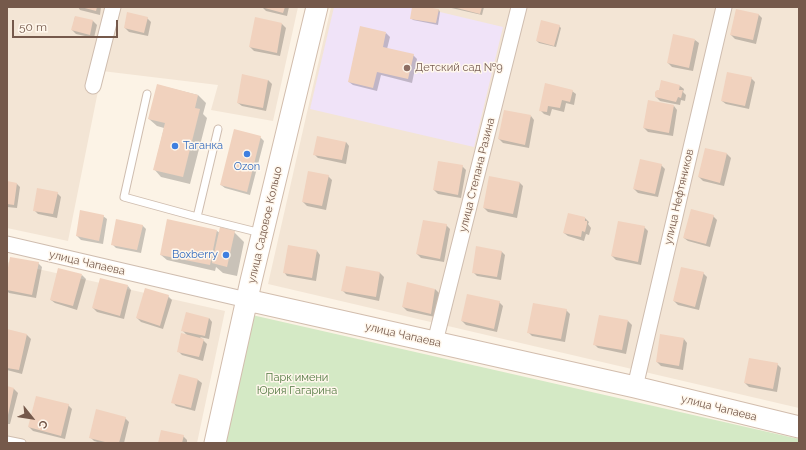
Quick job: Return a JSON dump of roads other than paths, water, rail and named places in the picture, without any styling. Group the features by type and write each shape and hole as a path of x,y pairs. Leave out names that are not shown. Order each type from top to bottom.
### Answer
{"street":[{"path":"92,86 113,7"},
{"name":"улица Садовое Кольцо","path":"215,443 316,7"},
{"name":"улица Степана Разина","path":"435,342 519,7"},
{"name":"улица Нефтяников","path":"635,387 724,7"},
{"name":"улица Чапаева","path":"7,244 247,300 635,387 799,427"}],"lane":[{"path":"147,94 124,197 263,233"},
{"path":"197,217 218,130"},
{"path":"7,440 22,443"}],"place":[{"name":"Детский сад №9","path":"407,68"},
{"name":"Таганка","path":"175,146"},
{"name":"Ozon","path":"247,154"},
{"name":"Boxberry","path":"226,255"}],"park label":[{"name":"Парк имени Юрия Гагарина","path":"297,384"}]}
